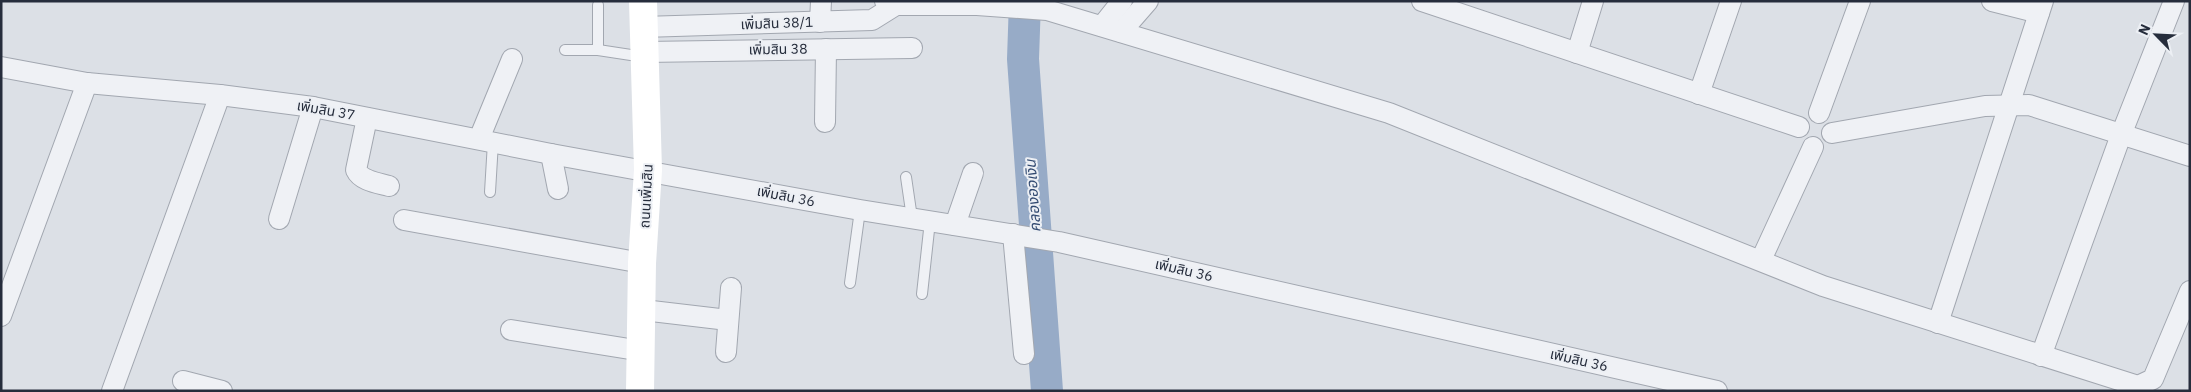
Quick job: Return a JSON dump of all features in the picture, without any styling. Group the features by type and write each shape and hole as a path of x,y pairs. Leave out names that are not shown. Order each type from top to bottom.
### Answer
{"street":[{"path":"820,22 821,1"},
{"path":"1112,29 1122,1"},
{"path":"1112,29 1148,1"},
{"path":"1422,1 1455,6 1577,53 1799,127"},
{"path":"1577,53 1593,1"},
{"path":"1699,94 1731,1"},
{"path":"1819,113 1860,1"},
{"path":"1938,323 2041,7 1992,1"},
{"path":"2040,356 2121,136 2174,1"},
{"path":"890,3 977,5 1047,10 1389,113 1761,260 1822,286 2138,386 2153,378 2190,291"},
{"name":"เพิ่มสิน 38/1","path":"644,34 872,20 890,3"},
{"name":"เพิ่มสิน 38","path":"644,34 826,49 912,48"},
{"name":"ถนนเพิ่มสิน","path":"640,391 643,310 642,264 648,170 644,34"},
{"path":"825,122 826,49"},
{"path":"486,141 512,59"},
{"name":"เพิ่มสิน 37","path":"1,67 87,83 220,95 313,107 551,154 648,170"},
{"path":"1,316 87,83"},
{"path":"112,391 220,95"},
{"path":"1832,133 1985,106 2028,105 2121,136 2190,156"},
{"path":"279,219 313,107"},
{"path":"1819,113 1830,120 1832,133 1826,144 1813,147 1802,140 1799,127 1806,116 1819,113"},
{"path":"367,118 356,170 364,179 389,186"},
{"path":"1761,260 1813,147"},
{"path":"551,154 558,189"},
{"name":"เพิ่มสิน 36","path":"648,170 860,210 1059,242 1717,391"},
{"path":"955,225 973,173"},
{"path":"404,220 642,264"},
{"path":"1016,235 1024,354"},
{"path":"726,352 731,288"},
{"path":"643,310 728,320"},
{"path":"511,330 642,351"},
{"path":"183,381 222,391"}],"lane":[{"path":"598,5 598,50"},
{"path":"565,50 598,50 644,34"},
{"path":"486,141 490,192"},
{"path":"906,177 921,220 922,294"},
{"path":"850,284 860,210"}],"waterway":[{"name":"คลองออเงิน","path":"1025,1 1023,59 1047,391"}]}
